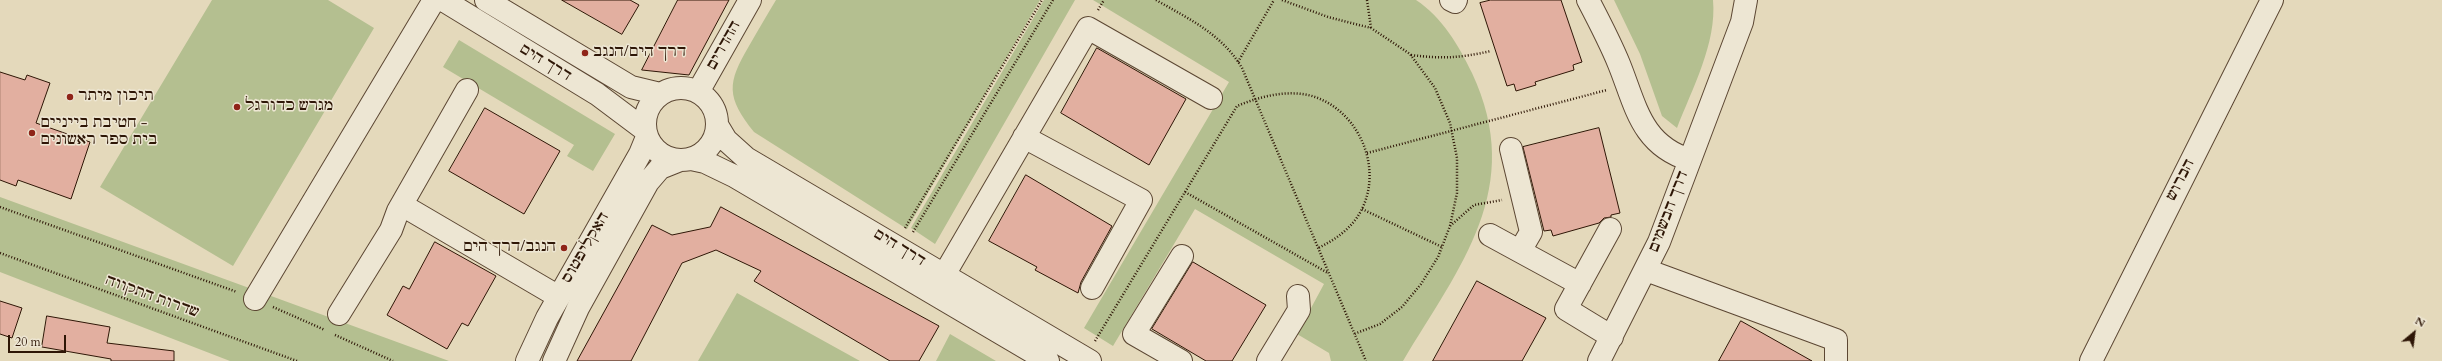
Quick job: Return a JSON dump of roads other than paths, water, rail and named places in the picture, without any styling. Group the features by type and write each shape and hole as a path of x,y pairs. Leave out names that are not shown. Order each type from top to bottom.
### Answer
{"street":[{"path":"255,299 434,0"},
{"name":"דרך הים","path":"443,0 597,94 646,133"},
{"name":"דרך הים","path":"486,0 631,87 660,94"},
{"name":"ההדרים","path":"698,92 750,0"},
{"path":"1451,0 1455,2 1456,0"},
{"path":"1588,0 1627,85 1638,115 1649,134 1669,152 1690,160"},
{"name":"דרך הבשמים","path":"1728,58 1732,26 1731,0"},
{"name":"דרך הבשמים","path":"1599,361 1646,270 1690,160 1742,22 1746,0"},
{"name":"הברוש","path":"2090,361 2272,0"},
{"path":"944,275 1088,28 1211,98"},
{"path":"681,88 698,92 707,99 714,109 717,125 715,136 709,147 701,154 685,160 663,156 654,148 646,133 646,112 652,101 660,94 681,88"},
{"path":"339,314 391,230 402,205 467,90"},
{"name":"דרך הים","path":"717,125 732,147 746,158 1088,359"},
{"name":"האקליפטוס","path":"528,361 559,297 640,154 646,133"},
{"path":"1024,137 1141,200 1092,288"},
{"path":"1511,149 1531,232 1520,251"},
{"name":"דרך הים","path":"685,160 705,162 734,176 1048,361"},
{"name":"האקליפטוס","path":"554,361 578,308 648,182 660,168 685,160"},
{"path":"402,205 559,297"},
{"path":"1610,229 1566,309 1612,337"},
{"path":"1490,235 1580,284"},
{"path":"1181,361 1134,334 1182,256"},
{"path":"1646,270 1836,340 1836,361"},
{"path":"1268,361 1299,310 1298,296"}],"place":[{"name":"דרך הים/הנגב","path":"585,53"},
{"name":"תיכון מיתר","path":"70,97"},
{"name":"מגרש כדורגל","path":"237,107"},
{"name":"חטיבת בייניים - בית ספר ראשונים","path":"32,133"},
{"name":"הנגב/דרך הים","path":"564,248"}]}
